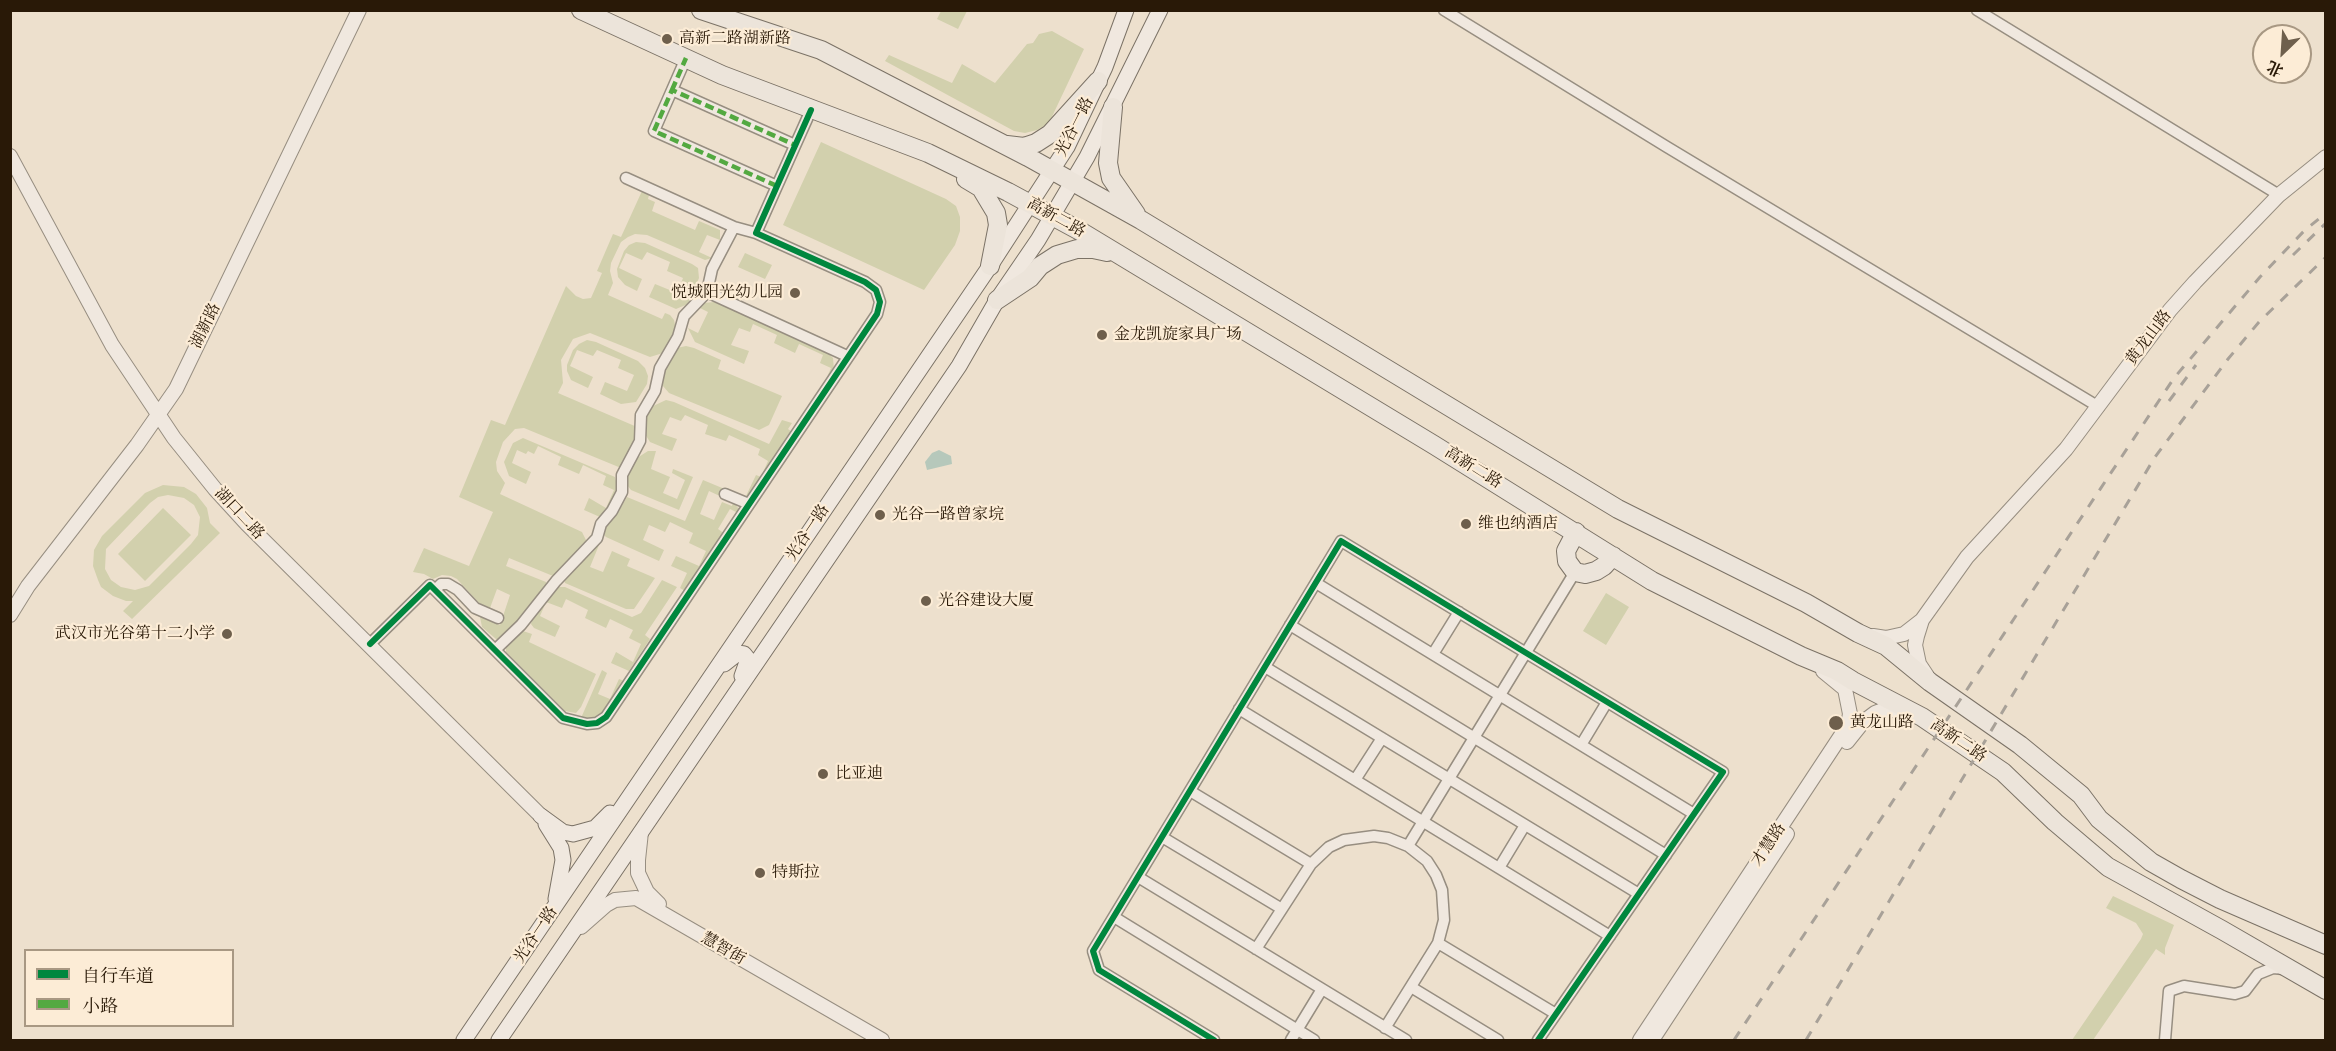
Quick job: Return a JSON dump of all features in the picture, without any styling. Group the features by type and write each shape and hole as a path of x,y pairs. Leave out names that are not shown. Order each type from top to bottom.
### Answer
{"main road":[{"name":"高新二路","path":"581,10 686,58 811,110 927,153 1052,216 1576,532 1652,581 1692,603 1837,671 1922,717 2003,772 2055,822 2108,867 2325,990"},
{"name":"高新二路","path":"701,10 821,50 858,67 1002,144 1141,220 1593,495 1886,646 1930,682 2013,739 2055,773 2081,795 2099,819 2151,862 2210,894 2325,945"},
{"name":"光谷一路","path":"464,1041 990,266 1052,171 1067,147 1098,81 1126,10"},
{"name":"光谷一路","path":"499,1041 959,366 997,300 1072,182 1113,106 1160,10"},
{"path":"1002,144 1024,147 1050,134 1098,81"},
{"path":"1113,106 1108,149 1111,178 1141,220"},
{"path":"927,153 981,189 993,206 998,225 990,266"},
{"path":"997,300 1030,278 1040,266 1057,255 1077,249 1093,249 1119,255"},
{"path":"1576,532 1566,551 1567,561 1575,572 1585,574 1596,571 1613,556"},
{"path":"706,682 727,661 738,653 744,654 748,659 732,698"},
{"path":"541,816 563,832 573,834 585,832 595,828 632,792"},
{"path":"541,816 561,848 563,860 563,872 553,910"}],"street":[{"name":"湖新路","path":"10,615 28,586 137,446 176,389 359,10"},
{"path":"1444,10 2099,407"},
{"path":"1977,10 2279,195"},
{"path":"686,58 654,131 777,186"},
{"path":"672,90 795,146"},
{"path":"756,233 811,110"},
{"name":"湖口二路","path":"10,156 112,345 158,415 215,489 247,524 541,816"},
{"name":"黄龙山路","path":"1858,633 1886,638 1904,634 1922,620 1967,557 2045,473 2099,407 2170,310 2223,251 2279,195 2325,157"},
{"path":"370,644 430,585 563,718 576,723 597,723 606,717 877,314 880,302 876,290 865,282 756,233 734,227 626,178"},
{"path":"495,650 521,625 556,581 597,537 601,524 612,511 622,492 622,475 640,441 641,415 656,391 660,368 678,337 684,316 707,292 712,268 734,227"},
{"path":"707,292 847,356"},
{"path":"725,494 749,504"},
{"path":"1214,1041 1099,970 1093,951 1341,541 1723,772 1538,1041"},
{"path":"1408,846 1575,572"},
{"path":"1316,583 1694,814"},
{"path":"435,590 441,584 448,584 458,590 475,608 498,618"},
{"path":"1433,654 1459,612"},
{"name":"黄龙山路","path":"1922,620 1915,645 1919,664 1930,682"},
{"path":"1290,625 1666,855"},
{"name":"才慧路","path":"1640,1041 1848,725 1850,714 1845,689 1801,656"},
{"path":"1265,667 1639,894"},
{"path":"1581,745 1607,702"},
{"path":"1239,709 1610,936"},
{"name":"才慧路","path":"1652,1041 1855,730 1875,713 1885,709 1922,717"},
{"path":"1355,780 1382,738"},
{"path":"1190,791 1311,864"},
{"path":"1499,868 1525,825"},
{"name":"慧智街","path":"642,830 638,873 642,885 658,903 705,933 894,1041"},
{"path":"1162,837 1282,909"},
{"path":"1256,949 1311,864 1329,847 1344,840 1359,837 1388,838 1408,846 1427,861 1436,875 1442,890 1444,920 1438,943 1385,1028"},
{"path":"1138,877 1406,1041"},
{"name":"慧智街","path":"569,939 606,905 615,900 636,898 882,1041"},
{"path":"1114,917 1314,1041"},
{"path":"1438,943 1556,1014"},
{"path":"2165,1041 2169,991 2184,986 2235,994 2245,991 2258,974 2273,968 2290,969"},
{"path":"1411,987 1498,1041"},
{"path":"1290,1041 1322,989"}],"shaded area":[{"path":"941,10 967,11 958,29 937,19"},
{"path":"1052,31 1084,49 1049,123 1037,130 1025,133 1014,131 885,61 889,55 952,83 962,64 995,83 1027,44 1033,43 1039,34"},
{"path":"821,142 946,199 956,206 960,217 960,231 955,245 924,290 783,225"},
{"path":"642,191 649,195 648,199 655,202 652,211 695,230 699,221 720,230 720,240 707,235 699,252 712,258 705,260 647,235 635,234 621,242 611,263 613,283 608,295 662,319 665,313 670,315 676,329 668,347 663,353 650,357 590,333 573,339 561,360 563,383 558,393 637,427 636,438 621,468 524,428 515,429 503,442 496,462 497,471 505,483 500,494 582,532 587,542 553,576 509,558 506,566 546,582 547,588 518,624 499,640 482,627 480,617 500,625 510,595 497,589 490,608 479,603 457,579 451,576 442,575 433,579 413,572 424,548 469,566 493,512 459,497 491,420 505,425 566,286 576,296 583,299 591,298 602,273 597,271 613,234 621,237"},
{"path":"636,242 645,243 698,268 699,278 688,304 676,309 649,297 655,284 677,293 683,278 667,271 670,262 647,252 642,260 626,253 619,268 642,279 637,291 625,285 618,277 617,269 624,251"},
{"path":"745,253 772,265 765,279 738,267"},
{"path":"714,302 826,351 833,358 834,370 823,386 831,368 820,363 823,355 799,344 795,353 774,343 777,335 753,324 750,332 739,328 731,345 749,351 744,364 695,342 688,328 698,333 708,312 698,307 704,303"},
{"path":"587,340 638,361 645,368 648,376 647,384 636,402 621,404 600,394 605,382 627,391 634,375 618,368 621,360 597,350 593,356 577,350 570,366 593,377 588,388 571,380 567,365 573,350"},
{"path":"686,346 721,360 718,369 782,396 769,425 759,430 669,393 663,386 662,374 677,348"},
{"path":"666,400 769,444 782,420 792,423 788,429 792,432 749,498 746,496 756,475 761,477 768,461 758,455 760,449 729,435 726,441 705,434 708,425 685,415 681,421 670,417 662,434 677,439 672,451 650,442 645,434 645,420 651,407"},
{"path":"523,438 615,477 618,489 609,509 600,517 584,510 589,498 606,508 614,490 603,485 606,476 583,465 579,474 558,465 561,457 538,446 534,454 528,451 526,454 517,450 512,463 531,472 526,484 509,476 504,462 513,443"},
{"path":"939,450 951,456 952,464 927,470 925,462 932,453"},
{"path":"648,451 656,451 651,469 670,477 663,493 677,499 685,480 672,473 673,469 693,477 679,510 631,490 627,485 627,477 634,460"},
{"path":"703,480 727,490 724,498 709,491 700,514 714,520 722,502 732,506 733,502 739,509 738,513 730,509 718,529 725,534 687,592 680,588 687,573 671,566 676,556 699,566 706,551 689,543 693,533 670,522 665,532 649,525 643,540 664,550 659,561 604,535 606,527 627,497 685,521"},
{"path":"163,485 184,487 196,494 207,508 210,523 220,533 132,619 123,611 133,601 113,596 101,587 93,566 94,550 102,536 145,493","holes":["168,495 184,498 194,505 200,517 198,535 191,544 149,586 135,590 121,587 111,580 105,569 106,549 158,497"]},
{"path":"163,508 191,535 145,581 118,554"},
{"path":"596,545 599,545 590,567 603,572 612,551 630,559 627,566 655,578 634,609 626,609 565,583 564,579"},
{"path":"662,580 677,587 645,635 650,639 629,671 611,663 616,652 633,662 641,644 629,638 633,630 610,619 606,628 585,618 588,610 566,599 562,608 546,602 540,616 560,626 555,637 534,628 531,624 532,620 557,587 565,587 632,617 641,613"},
{"path":"1606,593 1629,607 1606,645 1583,631"},
{"path":"519,632 532,634 529,642 596,674 576,713 565,711 506,652 506,645"},
{"path":"602,670 607,673 598,694 610,699 619,679 624,681 603,716 596,720 581,718"},
{"path":"2113,896 2174,925 2165,948 2165,955 2156,949 2093,1040 2072,1040 2143,934 2136,923 2106,908"}],"railway":[{"path":"1734,1040 2174,378 2260,277 2304,231 2326,213"},
{"path":"2293,255 2326,223"},
{"path":"1806,1040 2155,457 2228,359 2259,322 2326,257"},
{"path":"2169,401 2196,365"}],"marked path":[{"path":"672,90 686,58"},
{"path":"777,186 654,131 672,90 795,145"}],"cycle path":[{"path":"370,644 430,585 563,718 587,724 597,723 606,717 877,314 880,302 876,290 865,282 756,233 811,110"},
{"path":"1214,1040 1099,970 1093,951 1341,541 1723,772 1538,1040"}],"place":[{"name":"高新二路湖新路","path":"667,39"},
{"name":"悦城阳光幼儿园","path":"795,293"},
{"name":"金龙凯旋家具广场","path":"1102,335"},
{"name":"光谷一路曾家垸","path":"880,515"},
{"name":"维也纳酒店","path":"1466,524"},
{"name":"光谷建设大厦","path":"926,601"},
{"name":"武汉市光谷第十二小学","path":"227,634"},
{"name":"黄龙山路","path":"1836,723"},
{"name":"比亚迪","path":"823,774"},
{"name":"特斯拉","path":"760,873"}]}
